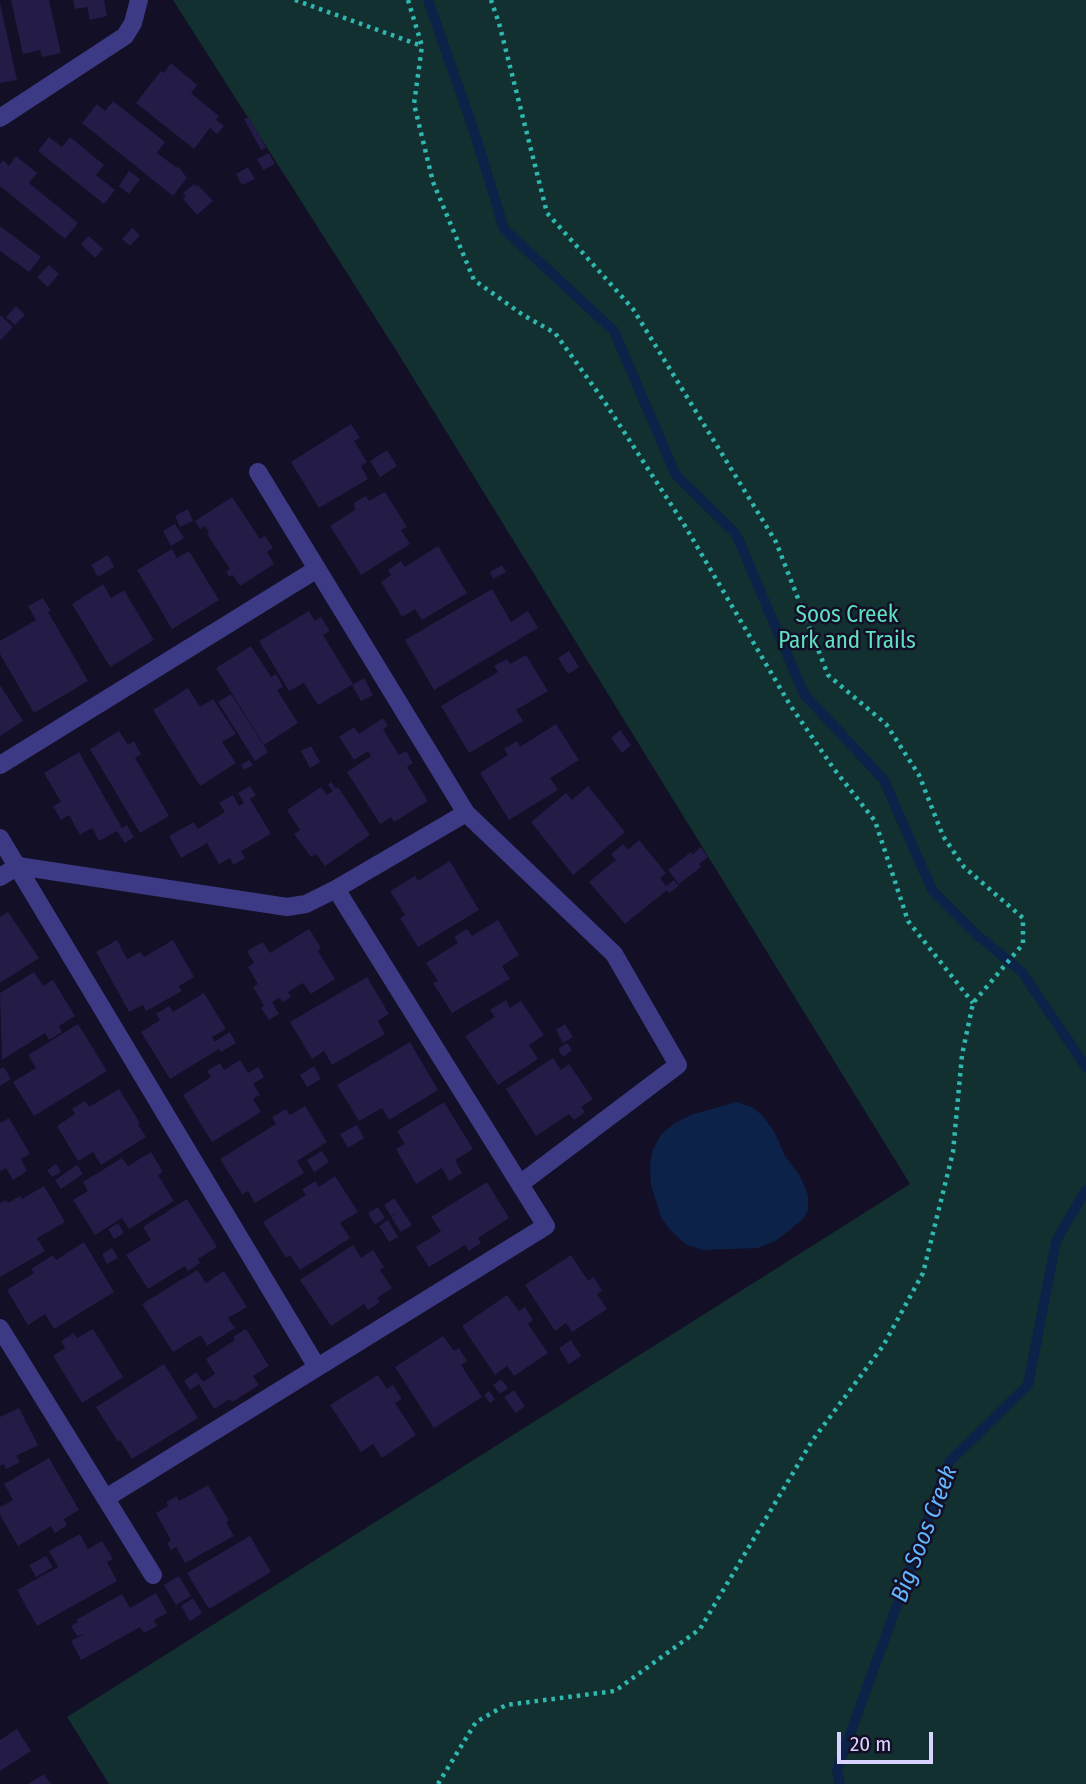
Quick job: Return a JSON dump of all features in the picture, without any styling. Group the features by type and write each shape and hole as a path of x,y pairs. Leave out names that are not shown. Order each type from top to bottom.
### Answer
{"lane":[{"path":"0,118 125,36 133,23 139,0"},
{"path":"258,472 466,813 614,954 678,1065 520,1184"},
{"path":"0,765 317,569"},
{"path":"0,877 18,866 287,907 306,904 336,889 466,813"},
{"path":"0,838 317,1367"},
{"path":"106,1498 546,1226 336,889"},
{"path":"1,1333 153,1575"}],"path":[{"path":"295,0 422,46"},
{"path":"408,0 422,46 414,104 433,182 474,280 523,315 555,333 604,401 685,526 790,705 834,769 876,821 908,921 973,1003"},
{"path":"438,1784 476,1722 506,1705 615,1691 700,1629 812,1440 883,1346 923,1273 953,1152 962,1055 973,1003 1023,944 1023,918 964,866 943,836 919,775 886,724 828,675 776,542 633,309 547,213 491,0"}],"green space":[{"name":"Soos Creek Park and Trails","path":"173,0 1086,0 1086,1784 109,1784 67,1717 910,1184 396,350"}],"water":[{"path":"736,1102 752,1107 762,1115 775,1133 785,1156 800,1176 808,1195 808,1210 803,1219 786,1233 758,1248 703,1250 687,1245 670,1230 661,1217 651,1185 650,1165 653,1149 661,1135 673,1124 691,1115"}],"building":[{"path":"11,0 49,0 61,53 42,57 40,50 23,54"},
{"path":"73,0 104,0 107,16 90,20 87,7 75,9"},
{"path":"0,3 17,80 0,83"},
{"path":"171,63 197,85 191,93 219,116 216,120 224,126 217,134 210,128 194,149 136,103 161,71 164,73"},
{"path":"113,101 165,142 157,153 177,168 178,166 187,178 173,196 82,123 97,104 105,111"},
{"path":"249,117 266,148 261,150 244,119"},
{"path":"49,137 62,147 70,137 104,165 96,175 115,190 104,204 38,151"},
{"path":"269,153 275,164 263,170 257,159"},
{"path":"16,156 37,173 29,183 78,223 65,239 0,186 0,164 3,160 9,166"},
{"path":"248,167 255,179 242,185 236,174"},
{"path":"129,171 140,179 129,194 119,186"},
{"path":"194,184 213,201 197,215 183,199 186,196 183,193"},
{"path":"0,226 41,257 29,272 0,251"},
{"path":"132,228 140,235 130,246 122,239"},
{"path":"89,236 103,249 95,258 81,244"},
{"path":"49,265 59,274 48,287 37,277"},
{"path":"16,306 25,315 15,325 6,317"},
{"path":"0,315 13,327 1,340 0,339"},
{"path":"351,424 360,438 354,441 367,462 361,466 368,479 319,508 291,462"},
{"path":"387,450 397,466 380,477 370,461"},
{"path":"385,492 407,527 401,530 410,544 361,575 330,526 355,510 354,503 366,496 369,501"},
{"path":"232,497 260,539 265,536 273,548 267,552 274,564 240,586 233,575 229,577 226,572 230,569 207,534 209,533 205,526 200,529 195,521"},
{"path":"188,509 193,521 180,527 175,516"},
{"path":"175,524 184,538 171,546 163,531"},
{"path":"438,546 467,593 422,620 415,609 402,617 381,582 391,575 388,570 401,561 405,567"},
{"path":"172,549 177,558 189,551 219,600 172,629 137,570"},
{"path":"108,555 114,567 98,577 91,565"},
{"path":"502,565 506,572 493,579 490,572"},
{"path":"103,584 111,598 124,590 154,640 110,667 72,604"},
{"path":"492,589 511,622 528,611 538,628 434,690 405,640"},
{"path":"43,598 51,611 48,612 88,681 34,713 0,654 0,641 36,620 28,606"},
{"path":"309,611 315,621 321,617 330,631 323,635 353,684 318,705 304,683 289,691 259,641"},
{"path":"251,646 271,677 276,674 283,687 277,690 298,723 264,745 216,668"},
{"path":"569,651 579,667 568,674 558,658"},
{"path":"526,655 548,691 516,710 523,721 469,753 441,706 498,672 494,666 507,659 510,664"},
{"path":"364,678 373,695 361,701 352,685"},
{"path":"0,685 23,721 0,736"},
{"path":"188,688 200,707 213,699 236,734 222,742 236,763 200,786 153,710"},
{"path":"231,694 268,752 255,761 218,702"},
{"path":"383,718 388,726 383,729 399,755 406,751 413,763 407,767 428,801 394,822 391,817 380,824 347,772 371,756 368,751 354,760 339,737 354,727 359,734"},
{"path":"556,724 579,760 550,778 558,790 509,820 480,773 508,755 504,749 517,741 520,747"},
{"path":"620,730 631,745 622,753 611,738"},
{"path":"119,731 128,745 134,741 141,754 135,758 169,816 140,833 90,749"},
{"path":"311,746 320,762 310,768 301,751"},
{"path":"79,752 122,828 127,825 134,837 125,843 117,831 99,841 92,828 80,835 69,815 61,820 53,806 61,802 44,773"},
{"path":"249,760 253,765 244,770 241,765"},
{"path":"331,782 336,789 338,787 370,835 325,866 316,854 311,857 294,834 300,830 287,810 321,787 327,795 333,791 328,785"},
{"path":"250,786 256,795 250,799 271,834 241,851 245,858 233,865 230,858 219,864 207,843 181,858 169,836 194,822 198,829 225,812 219,803 233,795 239,806 244,803 238,793"},
{"path":"588,786 625,832 573,875 531,822 566,793 572,800"},
{"path":"639,840 666,873 660,878 666,886 674,880 679,886 669,893 667,890 625,924 589,882 616,860 611,854 623,844 628,850"},
{"path":"701,847 708,857 699,864 701,867 679,884 668,870"},
{"path":"450,861 479,910 418,947 400,918 405,915 390,891 415,876 418,881"},
{"path":"8,912 39,958 0,983 0,917"},
{"path":"498,920 519,955 502,966 510,979 452,1013 433,983 438,981 426,963 458,943 454,937 467,929 472,936"},
{"path":"309,929 321,948 318,951 335,979 311,994 303,983 288,992 291,997 283,1002 279,998 272,1002 279,1014 269,1020 253,987 258,984 248,967 254,963 247,951 263,942 270,953"},
{"path":"117,940 127,959 140,952 144,957 173,940 194,977 179,986 182,991 146,1011 143,1005 129,1012 96,952"},
{"path":"34,972 43,986 53,980 75,1016 59,1026 62,1032 49,1040 45,1033 2,1060 0,993"},
{"path":"367,977 389,1014 378,1021 385,1034 332,1065 324,1051 312,1059 290,1022"},
{"path":"204,993 226,1029 212,1037 214,1042 230,1032 236,1043 221,1052 219,1049 170,1079 141,1032 160,1020 156,1014 169,1006 173,1012"},
{"path":"506,1000 510,1008 521,1001 544,1035 529,1045 538,1059 498,1085 465,1036 495,1017 490,1010"},
{"path":"78,1024 107,1071 34,1116 13,1082 36,1068 28,1055"},
{"path":"565,1024 573,1037 563,1043 556,1030"},
{"path":"410,1042 438,1090 389,1120 382,1108 359,1121 337,1085"},
{"path":"567,1043 572,1050 563,1057 558,1049"},
{"path":"553,1058 561,1070 569,1064 593,1099 581,1107 585,1112 574,1120 569,1114 536,1136 506,1089"},
{"path":"240,1060 248,1073 258,1067 264,1077 253,1084 260,1095 253,1099 261,1112 212,1142 183,1095 211,1077 207,1071 220,1063 224,1070"},
{"path":"314,1066 321,1079 307,1087 300,1075"},
{"path":"4,1067 11,1079 0,1086 0,1069"},
{"path":"119,1089 146,1137 101,1165 93,1152 78,1161 57,1126 75,1114 72,1109 85,1101 89,1107"},
{"path":"444,1102 473,1149 455,1160 462,1173 449,1181 442,1168 416,1184 396,1149 405,1144 397,1131"},
{"path":"305,1106 327,1142 297,1161 304,1173 255,1203 248,1191 242,1194 220,1159 276,1124 272,1117 286,1109 290,1115"},
{"path":"9,1118 30,1154 21,1159 27,1171 13,1180 6,1168 0,1171 0,1123"},
{"path":"357,1125 364,1138 348,1148 340,1134"},
{"path":"322,1151 329,1162 314,1172 307,1160"},
{"path":"151,1152 163,1172 158,1175 174,1201 129,1229 122,1218 95,1235 73,1200 88,1191 83,1182 122,1158 128,1166"},
{"path":"56,1164 61,1172 52,1177 47,1170"},
{"path":"77,1165 83,1174 61,1189 55,1180"},
{"path":"335,1176 358,1212 340,1223 350,1238 300,1270 290,1255 286,1258 263,1222 306,1195 302,1189 316,1181 319,1187"},
{"path":"487,1182 509,1218 478,1238 481,1243 469,1251 465,1245 429,1267 416,1247 441,1231 431,1217"},
{"path":"44,1186 65,1222 37,1238 45,1251 0,1277 0,1203 6,1200 8,1203 20,1196 22,1199"},
{"path":"394,1198 412,1225 401,1232 391,1217 398,1212 391,1216 384,1205"},
{"path":"187,1199 217,1247 198,1259 200,1263 188,1271 185,1266 148,1289 126,1255 151,1240 143,1227"},
{"path":"378,1207 385,1218 375,1225 368,1213"},
{"path":"388,1220 398,1237 389,1242 379,1226"},
{"path":"118,1223 124,1233 114,1239 108,1229"},
{"path":"84,1242 114,1292 54,1329 45,1314 28,1325 7,1290 34,1273 31,1269 53,1255 56,1260"},
{"path":"353,1245 361,1258 373,1250 384,1267 380,1270 392,1288 377,1298 380,1302 368,1310 364,1304 331,1326 300,1280"},
{"path":"112,1248 118,1258 107,1264 102,1254"},
{"path":"571,1255 588,1281 594,1277 602,1291 597,1294 607,1309 572,1332 566,1323 555,1331 525,1285"},
{"path":"197,1270 206,1283 224,1271 247,1307 228,1318 235,1328 207,1346 201,1335 173,1352 142,1304"},
{"path":"507,1295 519,1311 525,1307 533,1320 528,1324 548,1353 514,1376 507,1366 495,1375 462,1326"},
{"path":"93,1329 123,1377 82,1403 53,1356 65,1348 61,1341 74,1333 77,1338"},
{"path":"246,1329 269,1366 253,1376 259,1385 232,1402 230,1399 214,1409 199,1384 190,1390 184,1381 196,1372 203,1382 215,1374 206,1359 235,1340 233,1337"},
{"path":"443,1336 454,1351 459,1348 467,1361 461,1365 482,1397 434,1428 395,1367"},
{"path":"571,1340 581,1356 569,1364 559,1348"},
{"path":"164,1364 198,1418 132,1459 96,1407"},
{"path":"378,1375 387,1389 393,1385 402,1399 395,1403 416,1435 382,1458 373,1444 361,1452 330,1405"},
{"path":"501,1379 508,1388 500,1394 493,1385"},
{"path":"514,1390 525,1406 516,1413 504,1397"},
{"path":"489,1391 495,1399 490,1403 484,1395"},
{"path":"19,1408 38,1445 16,1456 20,1462 6,1469 4,1464 0,1466 0,1417"},
{"path":"49,1458 79,1510 64,1519 67,1525 55,1533 51,1526 18,1546 0,1515 0,1507 13,1500 4,1484"},
{"path":"208,1485 229,1521 226,1522 234,1536 185,1563 176,1547 171,1550 167,1543 171,1540 156,1513 168,1506 166,1502 177,1496 179,1501"},
{"path":"80,1534 88,1549 102,1541 113,1559 107,1562 117,1581 37,1626 17,1590 58,1567 49,1551"},
{"path":"250,1536 271,1572 209,1609 187,1573"},
{"path":"46,1556 53,1567 36,1577 29,1565"},
{"path":"179,1576 191,1596 176,1605 164,1585"},
{"path":"156,1593 167,1613 154,1620 157,1626 144,1633 140,1627 81,1660 71,1641 84,1634 77,1636 71,1626 78,1622 76,1620 122,1594 130,1608"},
{"path":"193,1598 202,1613 190,1621 181,1606"},
{"path":"17,1729 31,1751 0,1771 0,1740"},
{"path":"44,1774 51,1784 28,1784"}],"waterway":[{"path":"428,0 475,134 504,229 614,331 676,475 736,534 804,694 884,780 932,890 976,934 1022,972 1086,1067"},
{"name":"Big Soos Creek","path":"840,1784 837,1770 949,1462 1028,1385 1056,1241 1086,1190"}]}
